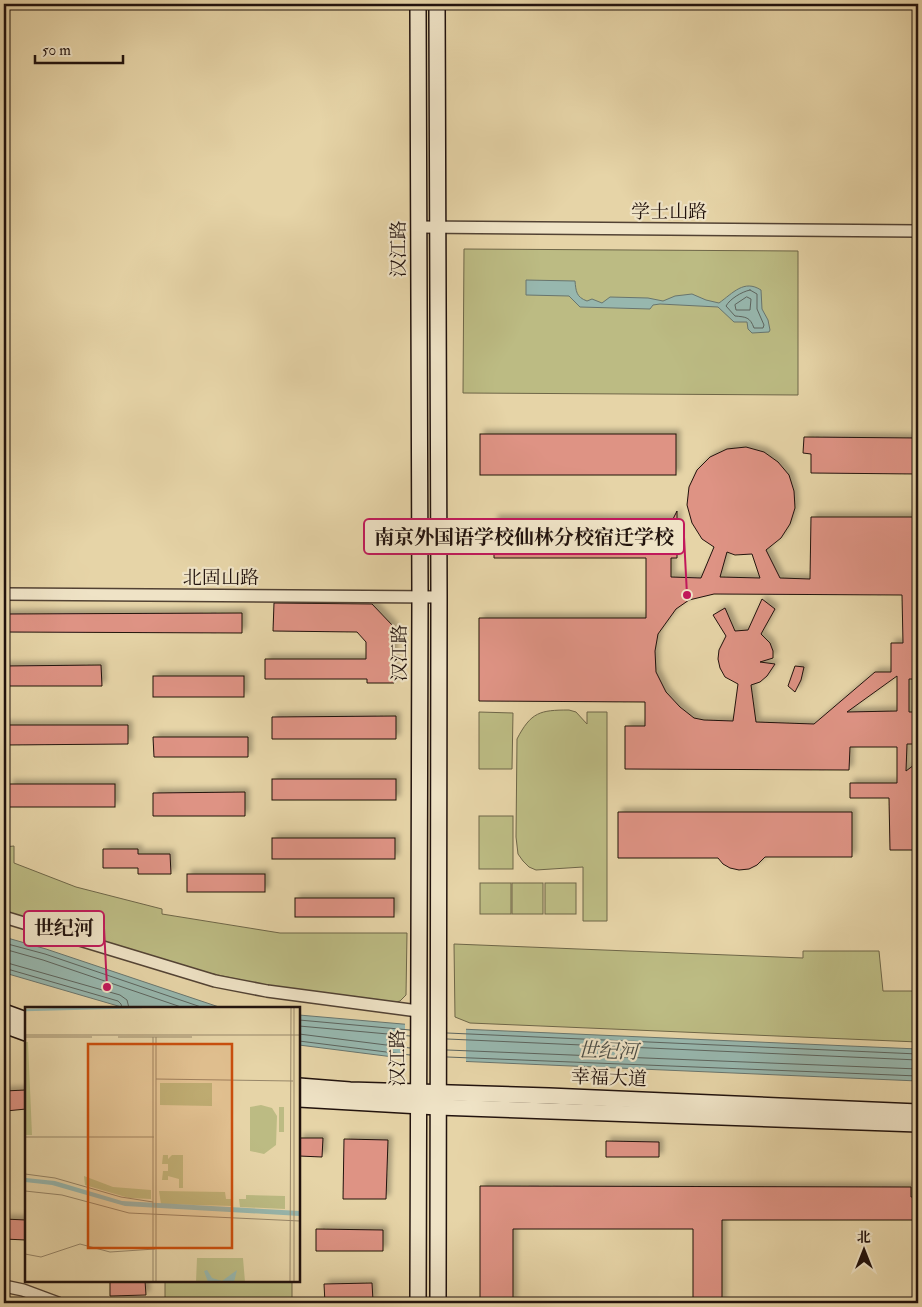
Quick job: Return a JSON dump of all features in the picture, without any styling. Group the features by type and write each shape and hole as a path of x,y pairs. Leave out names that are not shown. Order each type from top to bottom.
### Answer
{"street":[{"name":"汉江路","path":"418,4 420,597 418,1303"},
{"name":"汉江路","path":"437,4 439,597 438,1303"},
{"name":"学士山路","path":"419,227 918,231"},
{"name":"北固山路","path":"4,594 439,597"},
{"path":"4,917 215,981 418,1015"},
{"path":"4,1012 25,1020"},
{"path":"4,1026 25,1033"},
{"name":"幸福大道","path":"300,1086 350,1090 418,1099"},
{"name":"幸福大道","path":"438,1100 548,1096 918,1112"},
{"name":"幸福大道","path":"300,1099 418,1099 918,1124"},
{"path":"4,1286 24,1290 58,1303"}],"shaded area":[{"path":"464,249 798,251 798,395 463,393"},
{"path":"569,710 576,712 587,724 587,712 607,712 607,921 583,921 583,867 536,870 529,867 518,854 516,837 517,739 527,723 537,714"},
{"path":"479,712 513,713 512,769 479,769"},
{"path":"479,816 513,816 513,869 479,869"},
{"path":"14,846 14,863 76,887 162,909 162,914 280,933 407,933 406,995 400,1001 393,1003 263,985 182,967 4,913 4,847"},
{"path":"480,883 511,883 511,914 480,914"},
{"path":"512,883 543,883 543,914 512,914"},
{"path":"545,883 576,883 576,914 545,914"},
{"path":"454,944 803,958 803,951 879,951 883,991 918,991 918,1042 470,1023 455,1017"},
{"path":"165,1282 292,1282 292,1303 165,1303"}],"water":[{"path":"526,280 575,281 576,291 581,298 587,301 592,299 602,303 610,297 648,298 663,301 675,296 692,294 719,303 739,289 749,286 755,287 761,290 762,309 768,320 770,330 769,332 752,333 748,329 747,322 734,322 718,307 660,304 653,305 650,309 580,307 569,296 526,295"},
{"path":"4,937 46,949 219,1007 122,1007 5,973"},
{"path":"300,1015 460,1029 918,1049 918,1081 409,1059 300,1045"}],"pier":[{"path":"405,1022 466,1027 466,1065 405,1061"}],"building":[{"path":"480,434 676,434 676,475 480,475"},
{"path":"804,437 918,438 918,474 811,473 811,454 803,453"},
{"path":"746,447 764,452 778,462 789,475 794,491 795,508 790,524 781,538 766,550 780,578 810,579 811,517 918,517 918,679 909,679 909,712 918,712 918,744 907,744 906,771 918,762 918,850 890,850 889,798 850,798 850,783 897,783 897,747 850,747 849,770 625,769 625,726 645,726 645,702 479,701 479,618 646,618 646,558 494,558 494,519 673,519 677,511 677,558 671,558 671,577 701,578 714,547 702,539 692,523 687,505 689,487 697,470 710,457 727,449","holes":["727,552 735,555 752,554 760,578 720,577","714,594 902,595 903,643 891,643 891,672 875,672 814,724 756,722 751,685 760,682 767,676 775,664 760,662 773,658 770,643 761,634 775,609 762,599 748,630 735,631 725,608 713,615 726,636 719,650 720,668 725,677 738,684 733,721 694,718 666,692 656,672 655,651 658,634 676,609 689,600","897,676 897,711 847,712"]},
{"path":"274,603 372,604 393,626 394,683 367,683 367,679 265,679 265,659 366,659 366,642 357,632 273,631"},
{"path":"242,613 242,633 4,632 4,614"},
{"path":"101,665 102,686 4,686 4,666"},
{"path":"795,666 804,667 801,680 795,692 788,686"},
{"path":"153,676 244,676 244,697 153,697"},
{"path":"396,716 396,739 272,739 272,717"},
{"path":"4,725 128,725 128,744 4,745"},
{"path":"153,737 248,737 248,757 154,757"},
{"path":"272,779 396,779 396,800 272,800"},
{"path":"9,784 115,784 115,807 9,807"},
{"path":"245,792 245,816 153,816 153,793"},
{"path":"618,812 852,812 852,857 765,857 757,865 749,869 739,870 723,864 718,858 618,858"},
{"path":"272,838 395,838 395,859 272,859"},
{"path":"103,849 138,849 138,854 170,854 171,874 138,874 138,868 103,868"},
{"path":"187,874 265,874 265,892 187,892"},
{"path":"295,898 394,898 394,917 295,917"},
{"path":"25,1090 25,1109 6,1111 4,1091"},
{"path":"300,1138 323,1138 322,1157 300,1156"},
{"path":"344,1139 388,1140 386,1199 343,1199"},
{"path":"606,1141 659,1142 659,1157 606,1157"},
{"path":"480,1186 911,1187 911,1197 918,1197 918,1220 722,1220 722,1303 693,1303 693,1229 513,1229 513,1303 480,1303"},
{"path":"4,1219 25,1220 25,1240 4,1239"},
{"path":"316,1229 383,1230 383,1251 316,1251"},
{"path":"110,1282 145,1282 146,1295 110,1296"},
{"path":"372,1283 373,1301 325,1303 324,1284"}],"place":[{"name":"南京外国语学校仙林分校宿迁学校","path":"687,595"},
{"name":"世纪河","path":"107,987"}]}
